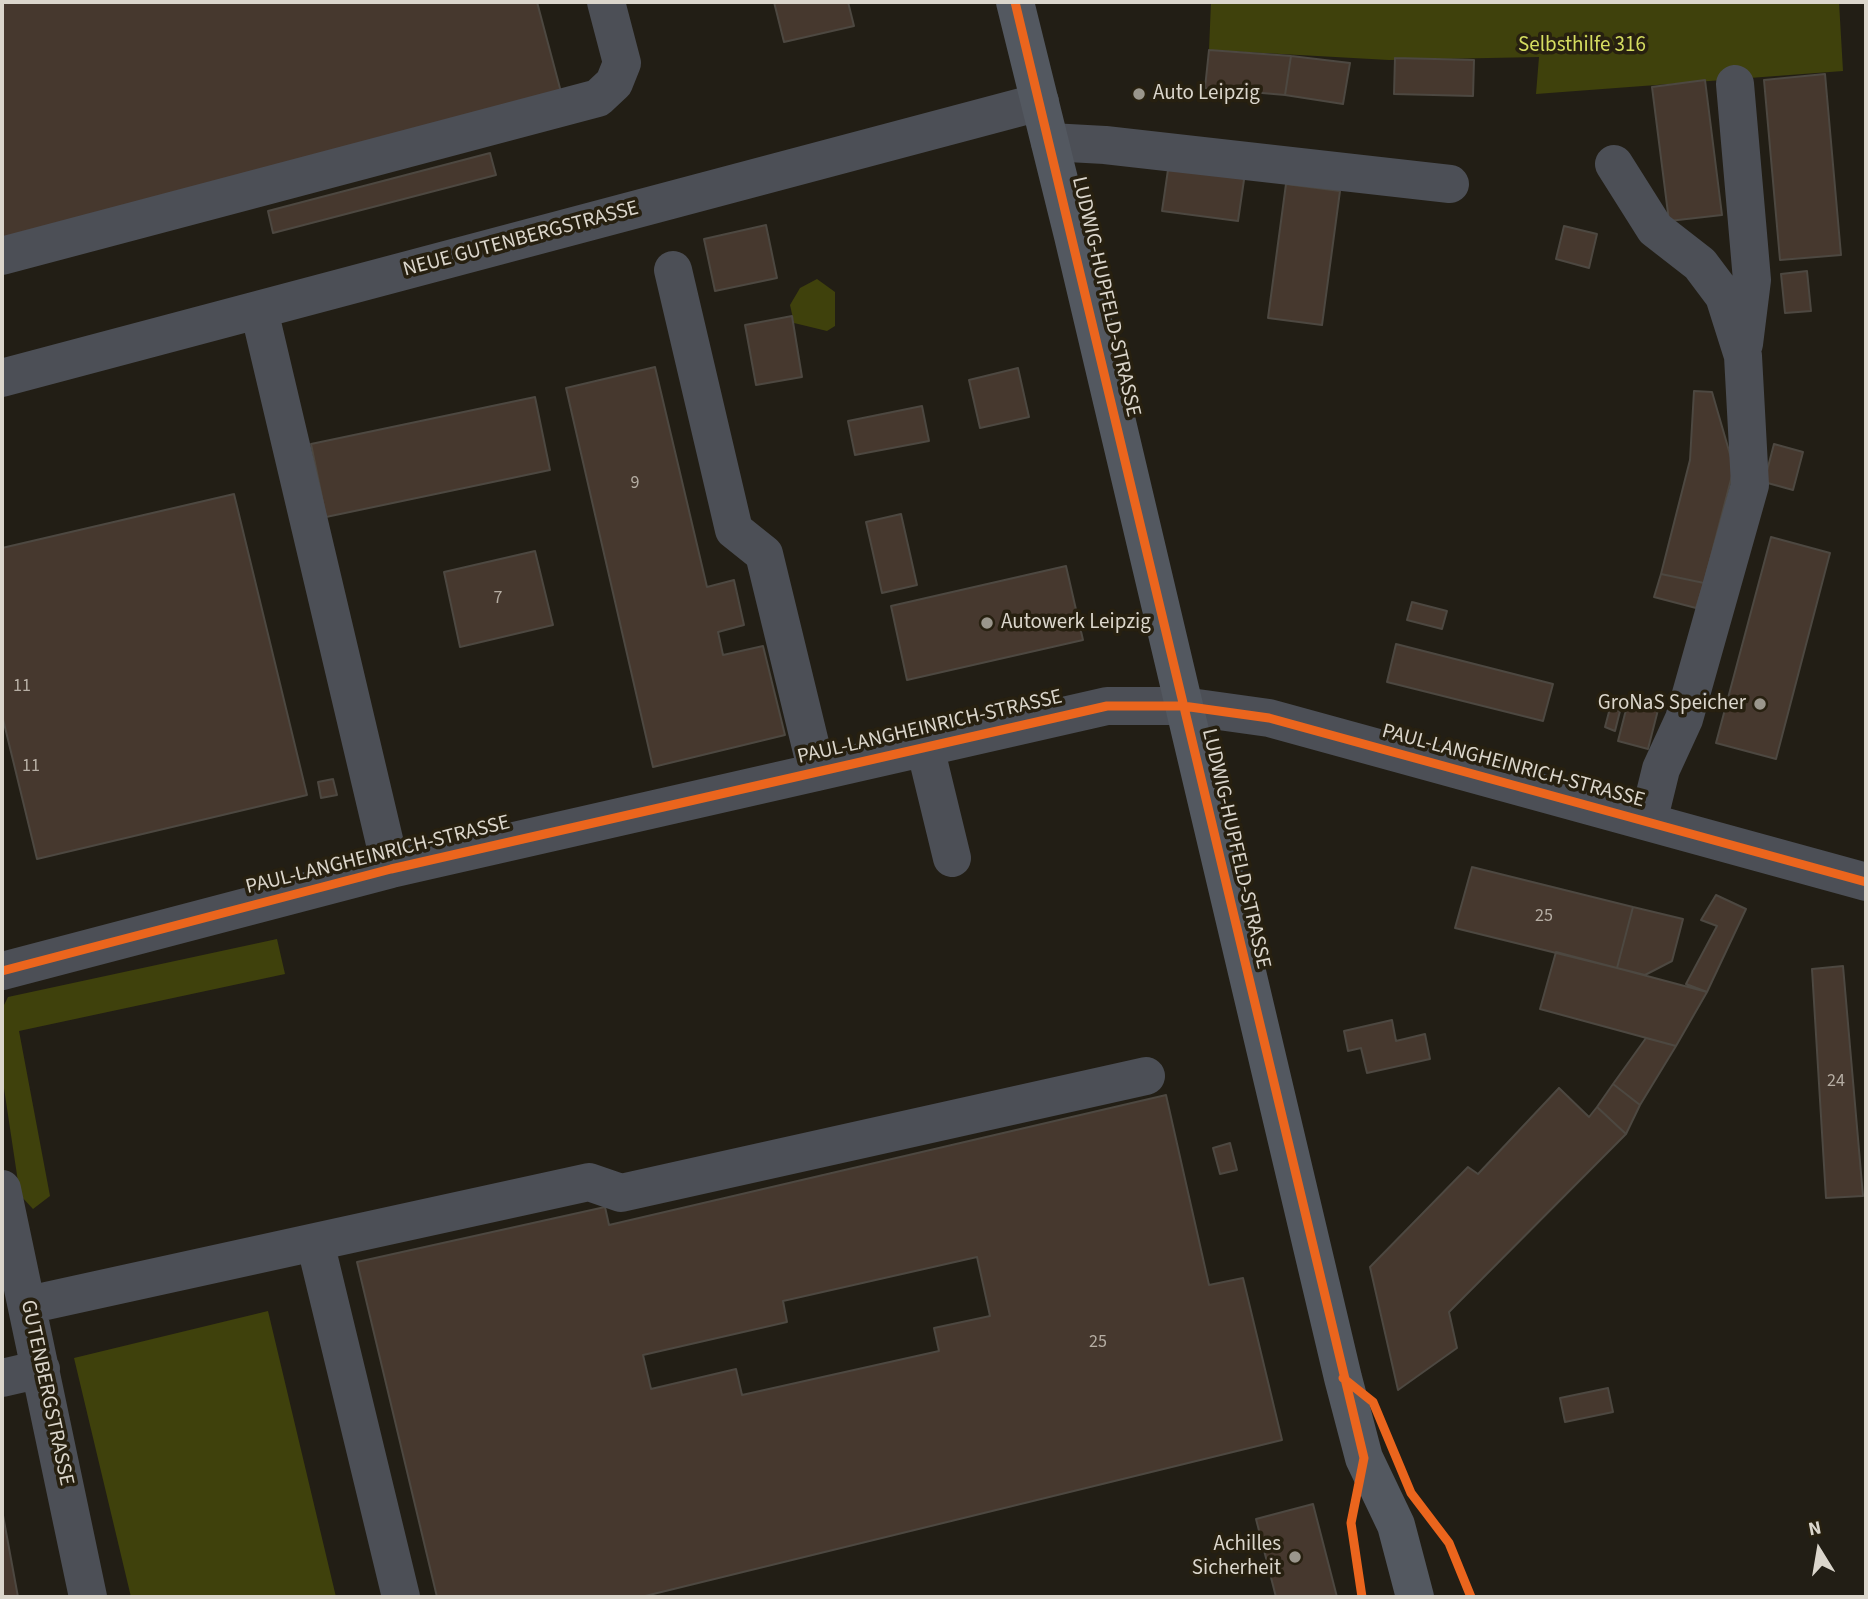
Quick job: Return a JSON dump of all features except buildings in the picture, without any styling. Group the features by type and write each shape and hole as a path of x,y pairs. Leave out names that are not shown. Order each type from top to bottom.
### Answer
{"main road":[{"name":"LUDWIG-HUPFELD-STRASSE","path":"1015,2 1357,1432 1364,1458 1396,1525 1415,1597"}],"street":[{"path":"2,256 598,98 614,83 622,63 606,2"},
{"path":"1648,821 1661,769 1684,719 1749,485 1743,356 1752,280 1735,85"},
{"name":"NEUE GUTENBERGSTRASSE","path":"2,378 1040,102"},
{"path":"1050,142 1105,145 1450,184"},
{"path":"1614,164 1655,229 1700,264 1724,296 1743,356"},
{"path":"673,270 734,530 764,554 817,772"},
{"path":"259,310 391,869"},
{"name":"PAUL-LANGHEINRICH-STRASSE","path":"2,971 391,869 1107,706 1183,706 1269,718 1866,882"},
{"path":"925,747 952,858"},
{"path":"28,1305 589,1182 621,1193 1146,1076"},
{"name":"GUTENBERGSTRASSE","path":"2,1189 88,1597"},
{"path":"315,1242 401,1597"},
{"path":"2,1378 41,1369"}],"green space":[{"name":"Selbsthilfe 316","path":"1211,2 1839,2 1843,71 1536,94 1539,57 1389,60 1209,50"},
{"path":"817,279 835,292 835,326 827,331 794,323 790,305 800,288"},
{"path":"277,939 285,974 19,1031 50,1196 33,1209 20,1195 2,1075 2,1009 8,997"},
{"path":"268,1311 336,1597 131,1597 74,1358"}],"cycle path":[{"path":"1015,2 1364,1458 1351,1523 1362,1597"},
{"path":"2,971 391,869 1107,706 1183,706 1269,718 1866,882"},
{"path":"1343,1378 1373,1402 1411,1493 1449,1543 1471,1597"}],"place":[{"name":"Auto Leipzig","path":"1139,94"},
{"name":"Autowerk Leipzig","path":"987,623"},
{"name":"GroNaS Speicher","path":"1760,704"},
{"name":"Achilles Sicherheit","path":"1295,1557"}]}
